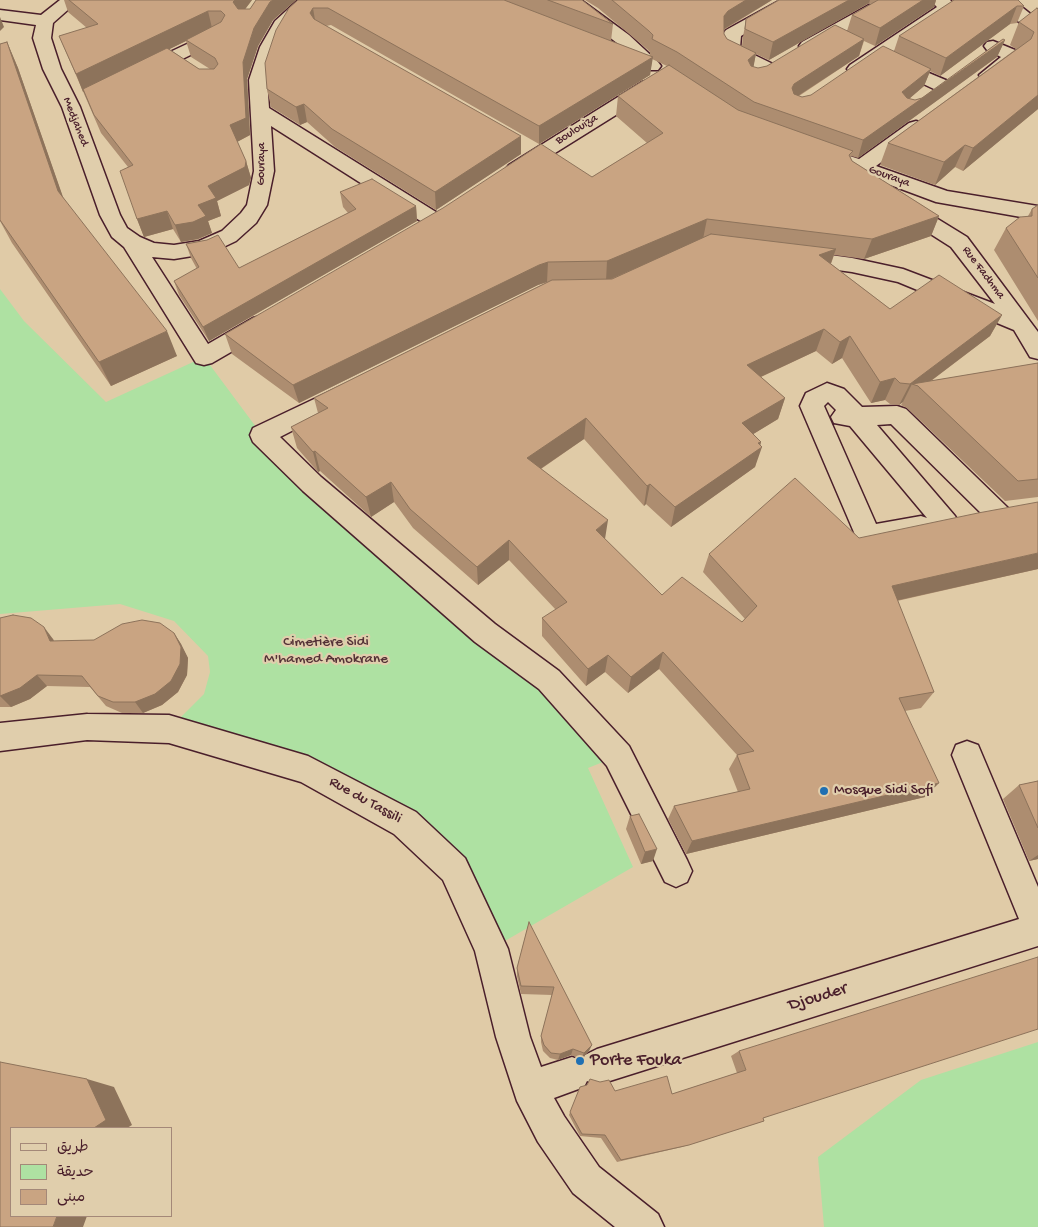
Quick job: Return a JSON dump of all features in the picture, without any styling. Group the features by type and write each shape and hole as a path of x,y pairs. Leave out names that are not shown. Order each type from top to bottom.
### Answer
{"street":[{"name":"Gouraya","path":"132,242 151,250 174,252 204,248 229,236 249,218 257,205 264,171 262,112 258,80 269,47 284,21 306,2 312,0"},
{"path":"570,0 624,39 659,70"},
{"path":"785,2 732,34 731,51 775,66 853,44 943,4 965,0"},
{"path":"1002,0 1038,28"},
{"path":"0,15 45,21 67,2"},
{"path":"845,76 853,44 869,10"},
{"name":"Medjahed","path":"45,21 42,38 52,69 71,107 110,215 119,232 132,242"},
{"path":"975,85 1014,56 986,51 1017,29"},
{"path":"131,77 182,62 218,34"},
{"path":"853,44 941,85"},
{"path":"607,48 659,70"},
{"name":"Boulouiza","path":"499,180 530,149 659,70"},
{"path":"71,107 88,98"},
{"path":"262,112 444,217 418,233"},
{"path":"852,163 882,141 927,119"},
{"name":"Gouraya","path":"806,148 943,197 1038,213"},
{"name":"Rue Fadhma","path":"852,163 843,166 846,171 959,242 1022,324 1038,351"},
{"path":"132,242 204,357 276,315"},
{"path":"776,255 852,265 903,276 1022,324"},
{"path":"367,382 262,435 312,484 485,633 550,680 618,756 676,871"},
{"path":"856,416 898,415 1009,513 868,536 812,406 814,399 827,392 836,395 856,416 946,523"},
{"name":"Rue du Tassili","path":"0,738 87,727 169,729 308,770 405,823 454,869 490,949 513,1037 530,1088 551,1129 586,1180 645,1227"},
{"path":"967,755 1038,928"},
{"name":"Djouder","path":"530,1088 1038,928"}],"green space":[{"name":"Cimetière Sidi M'hamed Amokrane","path":"0,289 24,321 106,402 204,357 262,435 618,756 588,768 633,867 491,949 405,823 169,729 204,694 210,672 208,656 174,621 120,604 0,614"},
{"path":"1038,1042 1038,1227 824,1227 818,1157 921,1080"}],"building":[{"path":"69,0 235,0 233,2 238,9 250,9 256,0 273,0 254,28 243,62 246,118 230,125 246,161 245,167 208,186 216,198 198,205 206,216 193,222 175,225 167,211 137,219 120,171 133,165 94,115 83,89 167,48 199,69 214,69 218,64 215,58 186,40 221,22 225,15 221,11 208,11 76,74 59,36 98,24"},
{"path":"298,0 504,0 653,57 539,126 328,8 313,8 310,13 314,19 521,136 435,192 332,129 304,104 296,107 267,89 265,63 276,30 289,8"},
{"path":"548,0 582,0 613,24"},
{"path":"612,0 746,0 728,11 724,16 724,34 727,39 756,53 748,60 751,66 758,68 767,66 835,25 864,39 794,84 792,88 794,94 802,97 811,95 883,46 931,69 902,92 907,98 915,100 922,98 1003,39 1005,40 863,140 754,102 677,52 652,39 653,35 649,31"},
{"path":"779,0 849,0 773,42 745,29 746,19"},
{"path":"878,0 923,0 880,28 852,15"},
{"path":"954,0 1018,0 1024,6 1017,6 946,58 899,36"},
{"path":"1037,8 1038,95 973,148 965,145 944,162 888,143 1031,39 1034,32 1019,22"},
{"path":"7,42 58,191 167,331 99,362 0,220 0,44"},
{"path":"669,65 738,110 853,151 849,155 852,161 939,216 872,239 707,219 607,261 548,262 539,265 293,385 225,334 443,208 541,144 592,177 663,133 618,96"},
{"path":"372,179 416,206 203,327 174,281 199,267 186,244 207,240 218,235 239,268 356,209 340,192"},
{"path":"1038,205 1038,278 1006,228 1020,217 1032,216 1032,209"},
{"path":"711,234 836,249 819,255 890,309 939,275 1002,315 910,384 900,383 895,378 880,382 850,336 840,342 824,329 747,365 785,398 742,423 761,442 758,443 762,447 675,507 650,484 647,486 586,418 527,458 608,520 596,530 662,595 682,577 742,622 757,606 709,554 795,478 859,538 1038,502 1038,553 892,586 934,692 899,698 939,783 692,841 674,806 750,789 737,755 754,751 663,652 631,677 608,655 588,669 542,618 567,602 509,540 477,567 410,509 391,482 366,497 315,451 313,452 291,427 328,408 314,398 552,280 612,279"},
{"path":"1038,363 1038,479 1018,481 918,386 912,384"},
{"path":"13,615 31,618 44,627 50,641 94,640 122,624 142,620 160,623 174,633 181,647 180,664 171,681 155,694 135,702 113,702 98,696 82,676 37,675 20,688 0,696 0,618"},
{"path":"1038,781 1038,828 1019,785"},
{"path":"639,814 657,849 645,852 630,816"},
{"path":"529,922 592,1045 584,1053 573,1049 560,1054 551,1053 544,1045 541,1036 554,987 521,986 517,968"},
{"path":"1038,957 1038,1029 763,1118 764,1121 689,1145 621,1160 605,1135 582,1134 570,1112 580,1087 587,1085 590,1079 600,1082 609,1080 615,1091 667,1076 672,1094 746,1070 739,1051"},
{"path":"0,1062 87,1079 106,1120 96,1127 10,1127 10,1217 57,1217 53,1227 0,1227"}],"place":[{"name":"Mosque Sidi Sofi","path":"824,791"},
{"name":"Porte Fouka","path":"580,1061"}]}
